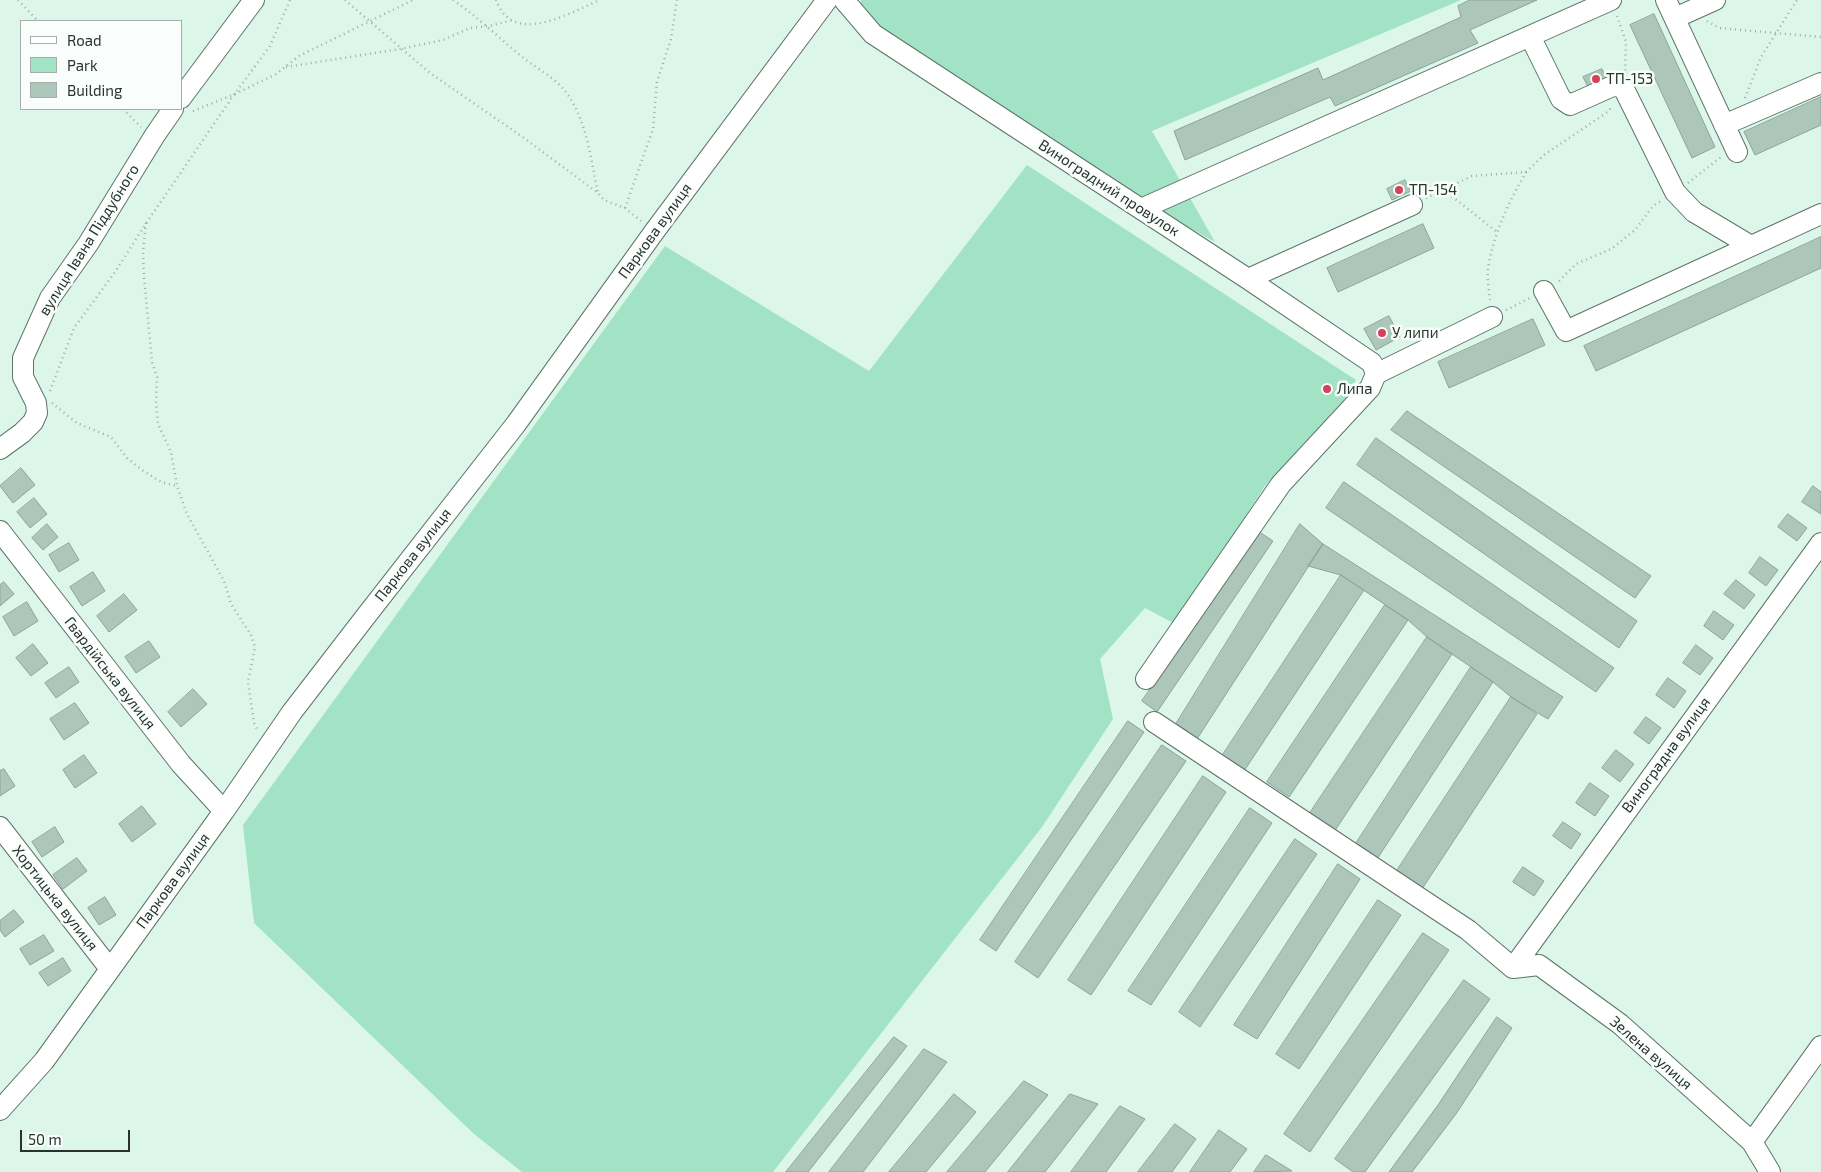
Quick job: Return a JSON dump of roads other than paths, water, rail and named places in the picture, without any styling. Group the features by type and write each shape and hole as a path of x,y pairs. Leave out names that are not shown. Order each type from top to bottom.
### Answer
{"street":[{"name":"вулиця Івана Піддубного","path":"182,98 254,0"},
{"name":"Паркова вулиця","path":"0,1110 44,1062 224,811 292,712 516,424 654,232 827,0"},
{"name":"Виноградний провулок","path":"844,0 873,34 1248,279 1372,363 1376,374"},
{"path":"1715,0 1676,10 1730,122 1736,150"},
{"path":"1141,209 1530,36 1613,4"},
{"path":"1530,36 1561,99 1570,105 1615,85 1624,89 1674,192 1694,212 1752,246"},
{"path":"1730,122 1821,83"},
{"name":"вулиця Івана Піддубного","path":"0,449 22,433 33,422 37,413 36,402 23,377 23,358 50,298 88,244 152,139 173,110"},
{"path":"1248,279 1412,204"},
{"path":"1544,291 1566,331 1821,214"},
{"path":"1146,679 1281,484 1370,388 1376,374 1492,317"},
{"name":"Гвардійська вулиця","path":"0,531 181,764 224,811"},
{"name":"Виноградна вулиця","path":"1512,968 1813,565 1821,543"},
{"path":"1154,722 1468,930 1512,968"},
{"name":"Хортицька вулиця","path":"0,826 110,969"},
{"name":"Зелена вулиця","path":"1512,968 1539,965 1620,1024 1752,1142 1770,1172"},
{"path":"1752,1142 1821,1046"}],"place":[{"name":"ТП-153","path":"1596,79"},
{"name":"ТП-154","path":"1399,190"},
{"name":"У липи","path":"1382,333"},
{"name":"Липа","path":"1327,389"}]}
